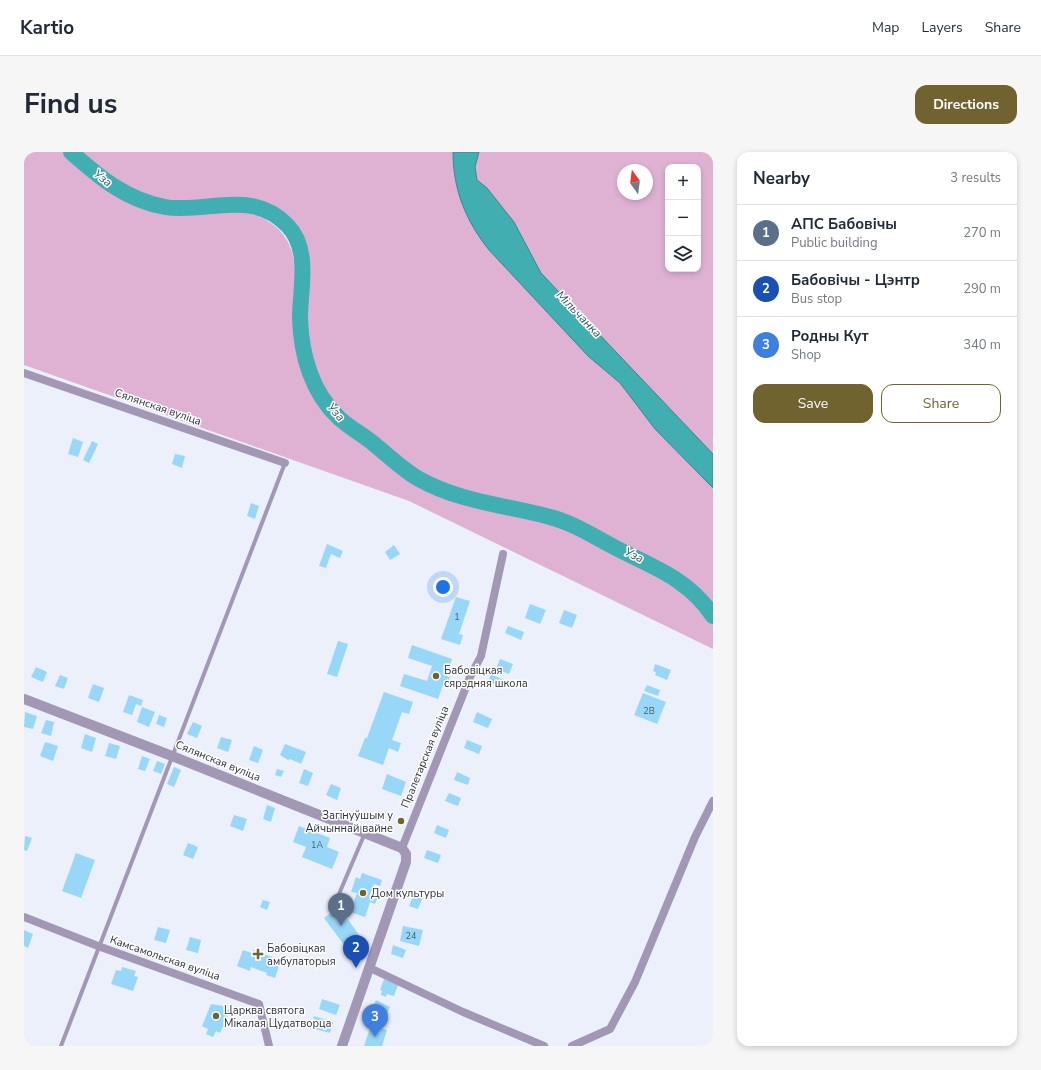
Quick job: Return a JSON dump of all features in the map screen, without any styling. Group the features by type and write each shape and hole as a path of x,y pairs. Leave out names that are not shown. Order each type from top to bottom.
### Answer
{"street":[{"name":"Сялянская вуліца","path":"24,372 284,463"},
{"name":"Пралетарская вуліца","path":"342,1046 406,862 406,854 402,848 470,677 481,656 503,554"},
{"name":"Сялянская вуліца","path":"24,699 172,756 402,848"},
{"path":"572,1046 610,1028 635,982 695,837 713,801"},
{"name":"Камсамольская вуліца","path":"24,917 98,946 259,1004 269,1046"},
{"path":"370,968 463,1012 544,1046"}],"lane":[{"path":"61,1046 284,463"},
{"path":"339,894 366,833"}],"shaded area":[{"path":"24,152 63,152 103,187 125,201 150,210 182,213 232,211 248,213 262,218 276,227 284,236 293,255 295,276 294,309 297,350 302,369 310,388 322,407 337,423 417,485 423,474 343,414 331,401 320,385 311,358 306,321 308,284 307,258 300,234 288,219 269,208 254,202 239,199 173,201 148,196 118,180 82,152 713,152 713,649 409,501 24,365"}],"water":[{"name":"Мільчанка","path":"453,152 479,152 475,167 477,180 487,188 514,222 541,273 713,454 713,488 655,429 620,383 588,356 489,250 474,228 462,204 455,179"}],"building":[{"path":"73,438 83,442 78,457 68,454"},
{"path":"92,441 98,444 89,463 83,460"},
{"path":"175,454 185,456 182,468 172,464"},
{"path":"251,503 259,506 255,519 247,516"},
{"path":"327,544 343,551 340,558 331,554 326,568 319,566"},
{"path":"394,545 400,554 390,560 385,552"},
{"path":"456,597 470,601 459,634 463,635 460,645 441,639"},
{"path":"530,604 546,610 540,624 525,618"},
{"path":"564,610 577,615 572,628 559,623"},
{"path":"508,626 524,632 521,640 505,633"},
{"path":"338,641 348,644 337,677 327,674"},
{"path":"412,645 452,659 447,676 450,677 448,683 444,682 438,699 400,686 404,674 427,681 432,666 408,658"},
{"path":"500,659 513,664 509,674 496,669"},
{"path":"655,664 671,670 667,680 655,675 656,672 653,671"},
{"path":"36,667 47,672 43,682 31,677"},
{"path":"491,674 506,681 503,688 488,682"},
{"path":"60,675 68,678 64,689 55,686"},
{"path":"93,684 104,688 99,702 88,698"},
{"path":"647,685 660,690 658,696 644,691"},
{"path":"384,692 413,702 409,714 402,712 392,740 401,743 398,752 389,748 383,765 358,756 365,738 367,738"},
{"path":"643,693 666,702 657,724 634,715"},
{"path":"129,695 143,700 141,706 136,704 132,715 123,712"},
{"path":"142,707 155,712 149,727 137,722"},
{"path":"25,712 37,716 33,729 24,727"},
{"path":"477,712 492,719 488,728 473,722"},
{"path":"159,715 167,718 164,727 156,724"},
{"path":"46,720 54,722 51,736 41,733"},
{"path":"193,722 202,726 197,738 187,734"},
{"path":"85,734 96,738 92,752 81,748"},
{"path":"221,737 232,740 228,752 217,748"},
{"path":"467,740 482,746 479,754 464,748"},
{"path":"45,742 58,746 53,761 40,756"},
{"path":"109,743 120,746 116,759 105,756"},
{"path":"285,744 306,752 301,764 290,759 288,760 280,755"},
{"path":"254,746 263,750 258,763 249,760"},
{"path":"142,756 150,759 145,771 138,769"},
{"path":"157,761 165,764 161,774 153,771"},
{"path":"174,767 181,770 174,787 167,784"},
{"path":"277,769 284,771 281,777 275,775"},
{"path":"304,769 313,773 308,786 299,783"},
{"path":"457,772 470,778 468,785 454,780"},
{"path":"387,774 406,782 401,796 382,789"},
{"path":"331,784 341,788 337,800 326,795"},
{"path":"449,793 461,798 458,806 445,801"},
{"path":"267,805 275,808 271,822 263,819"},
{"path":"234,815 247,819 243,831 230,826"},
{"path":"437,825 449,830 446,838 434,833"},
{"path":"299,826 330,838 327,847 339,852 332,869 302,857 306,847 293,842"},
{"path":"25,836 32,838 27,851 24,850"},
{"path":"188,843 198,847 193,859 183,855"},
{"path":"427,850 441,855 438,863 424,858"},
{"path":"76,853 95,860 81,898 62,891"},
{"path":"362,873 382,880 380,886 374,884 370,895 378,897 375,904 370,902 365,917 350,912 357,893 351,892 356,877 360,879"},
{"path":"414,894 423,897 418,909 409,906"},
{"path":"263,900 270,902 267,910 260,907"},
{"path":"339,907 359,935 345,946 324,918"},
{"path":"403,926 423,930 419,946 400,941"},
{"path":"158,927 170,930 166,943 154,940"},
{"path":"24,930 33,934 28,948 24,946"},
{"path":"190,937 201,940 198,953 186,950"},
{"path":"393,945 406,950 403,958 391,954"},
{"path":"243,950 252,953 253,950 272,957 271,960 280,963 275,978 266,975 267,973 251,967 250,971 237,966"},
{"path":"122,967 136,971 134,976 138,977 133,991 111,984 116,970 121,971"},
{"path":"384,979 398,985 394,996 387,994 386,997 381,995 382,991 380,990"},
{"path":"322,999 340,1005 336,1015 319,1009"},
{"path":"376,1000 390,1007 386,1015 372,1009"},
{"path":"211,1004 223,1006 230,1011 220,1033 216,1031 213,1037 206,1034 208,1029 202,1026"},
{"path":"314,1016 333,1022 330,1033 311,1028"},
{"path":"371,1025 387,1030 382,1046 364,1046"}],"waterway":[{"name":"Уза","path":"71,152 103,179 126,193 151,204 181,208 243,205 259,208 273,214 287,225 299,245 302,257 300,318 306,359 315,385 322,397 339,418 419,479 435,487 467,498 550,517 575,526 681,583 703,603 713,616"}],"place":[{"name":"Бабовіцкая сярэдняя школа","path":"436,676"},
{"name":"Загінуўшым у Айчыннай вайне","path":"401,821"},
{"name":"Дом культуры","path":"363,893"},
{"name":"АПС Бабовічы","path":"341,926"},
{"name":"Бабовіцкая амбулаторыя","path":"258,954"},
{"name":"Бабовічы - Цэнтр","path":"356,968"},
{"name":"Царква святога Мікалая Цудатворца","path":"216,1016"},
{"name":"Родны Кут","path":"375,1037"}]}
